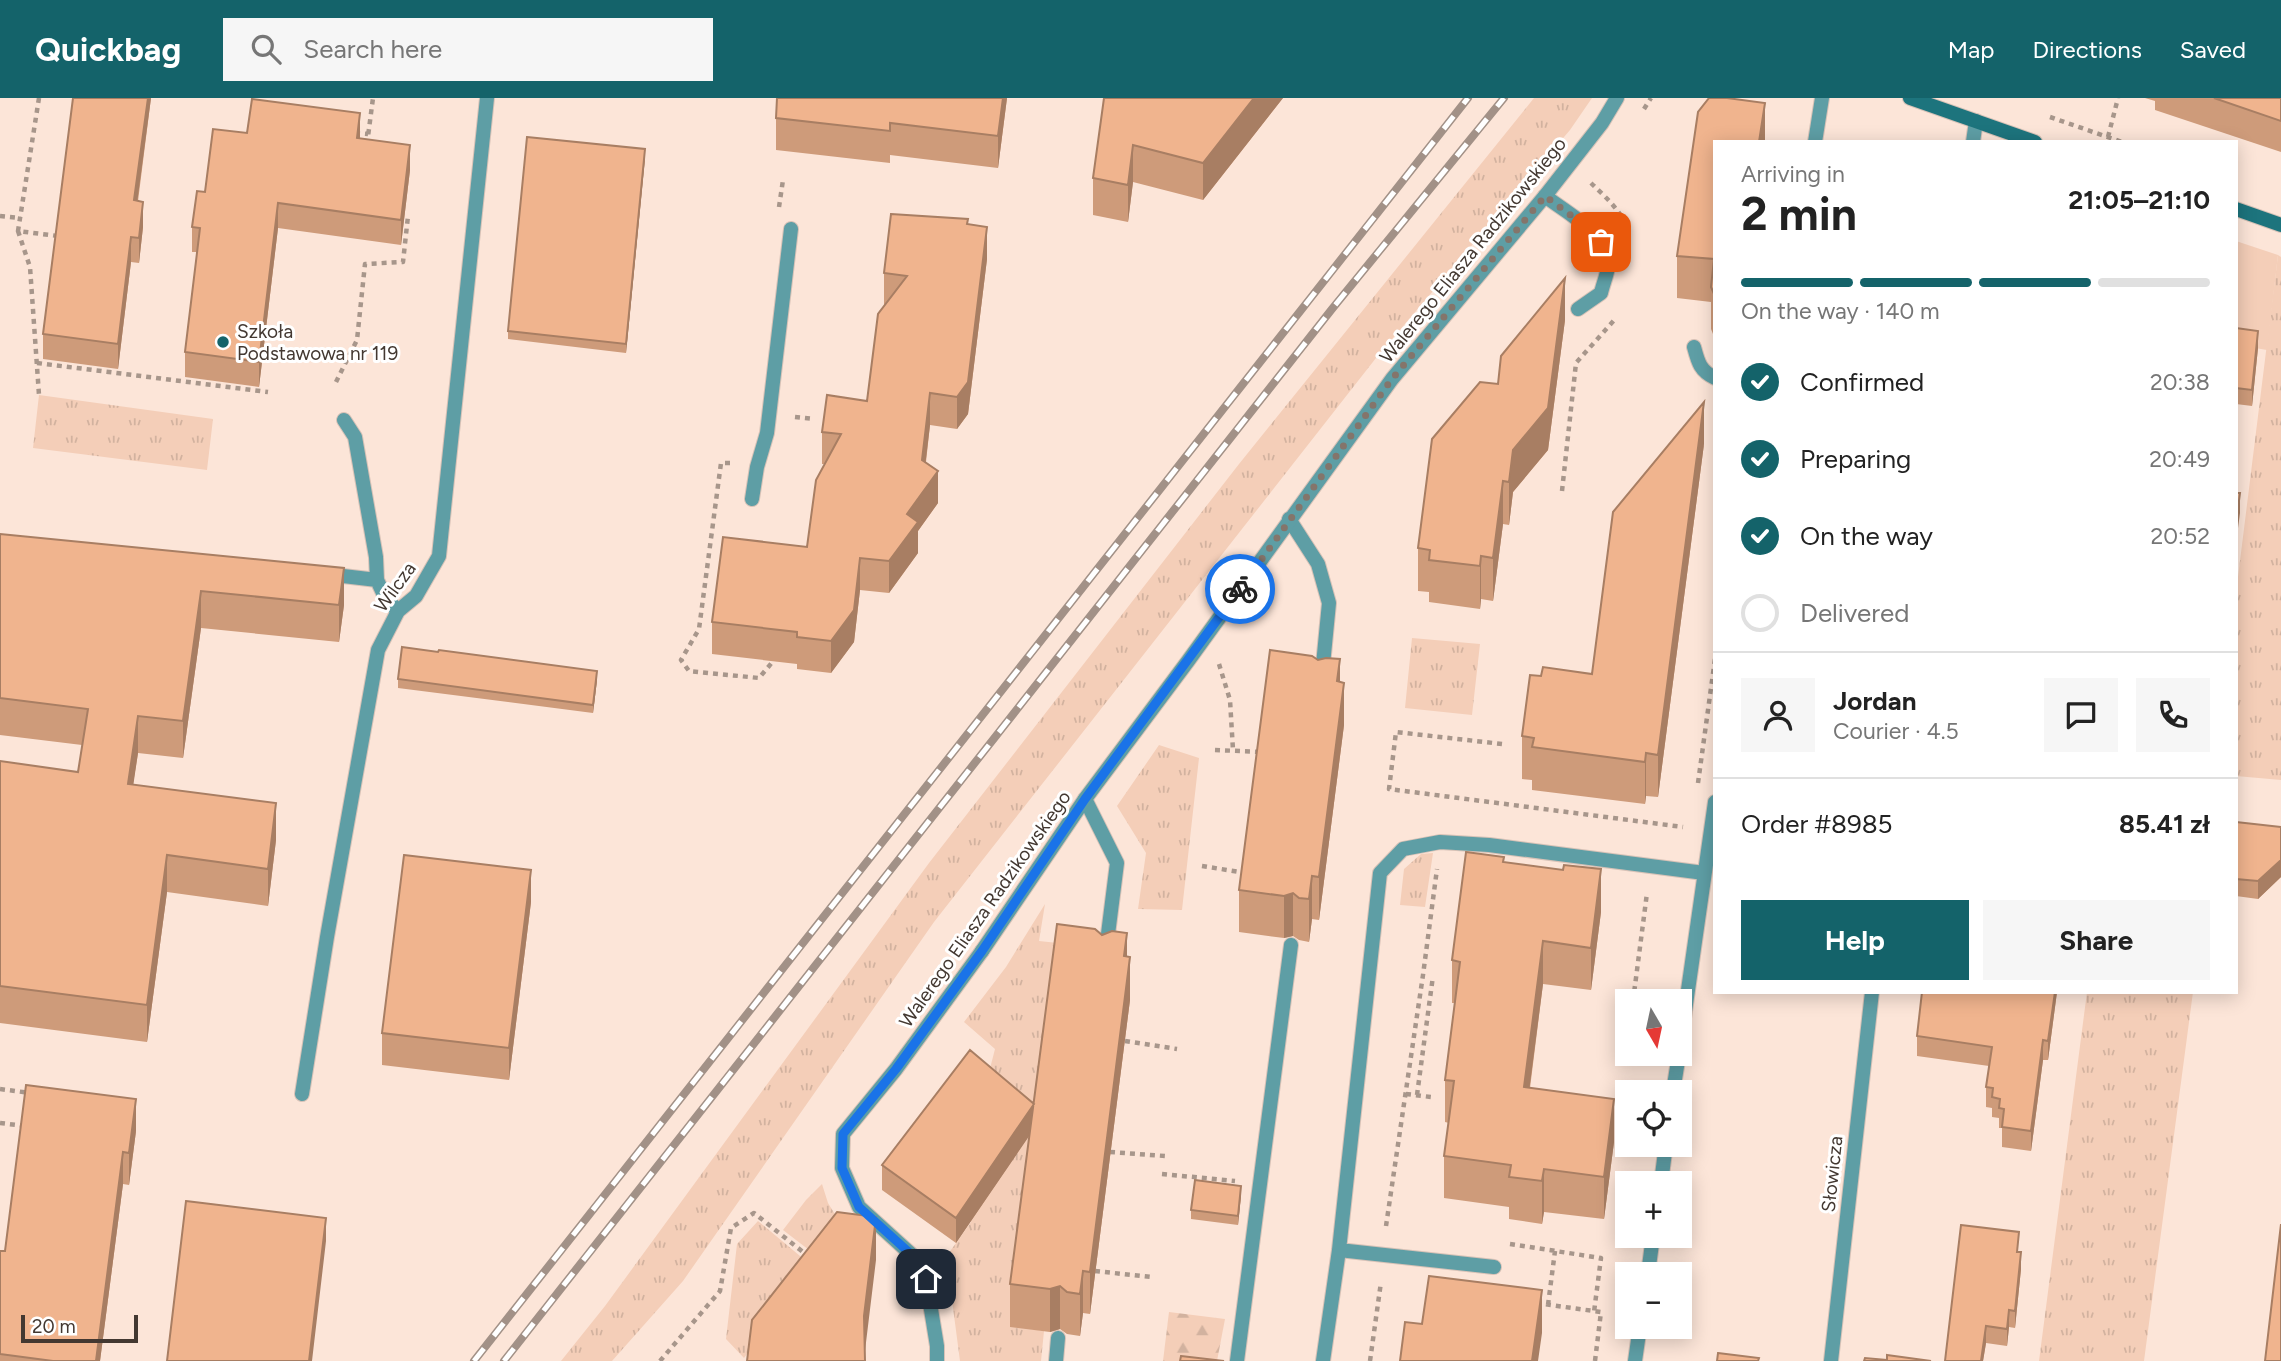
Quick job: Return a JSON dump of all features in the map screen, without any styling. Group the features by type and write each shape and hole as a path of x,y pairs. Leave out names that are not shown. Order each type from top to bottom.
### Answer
{"street":[{"name":"Wilcza","path":"302,1094 378,650 398,611 416,596 439,556 487,98"},
{"name":"Walerego Eliasza Radzikowskiego","path":"937,1361 926,1279 913,1256 859,1207 842,1168 843,1134 896,1069 982,951 1085,799 1392,379 1545,196 1602,123 1617,98"},
{"path":"1815,140 1822,98"},
{"path":"1910,98 2029,140"},
{"path":"1973,140 1976,121"},
{"path":"1545,196 1585,226 1601,242 1608,266 1601,293 1578,309"},
{"path":"2238,210 2281,225"},
{"path":"752,499 757,467 767,433 792,229"},
{"path":"1694,347 1704,373 1713,377"},
{"path":"344,420 355,437 376,557 377,580 385,597 398,611"},
{"path":"1289,519 1318,564 1329,603 1320,693"},
{"path":"310,573 377,580"},
{"path":"1085,799 1117,863 1104,968"},
{"path":"1688,989 1713,815"},
{"path":"1323,1361 1339,1250 1380,873 1403,849 1440,842 1489,845 1704,873"},
{"path":"1237,1361 1291,945"},
{"name":"Słowicza","path":"1831,1361 1872,994"},
{"path":"1339,1250 1494,1267"},
{"path":"1056,1361 1058,1338"},
{"path":"1635,1361 1638,1339"}],"path":[{"path":"39,98 18,231 30,267 39,395"},
{"path":"366,148 373,98"},
{"path":"1643,111 1651,98"},
{"path":"2108,137 2118,98"},
{"path":"2042,115 2116,140"},
{"path":"342,131 368,134"},
{"path":"0,216 20,218"},
{"path":"337,382 357,340 365,264 403,262 408,216"},
{"path":"18,231 58,236"},
{"path":"37,363 268,392"},
{"path":"734,462 721,463 699,629 681,660 689,671 759,678 775,659"},
{"path":"1220,651 1219,664 1230,700 1233,750"},
{"path":"1697,790 1713,674"},
{"path":"1502,744 1396,732 1389,789 1691,829"},
{"path":"1215,750 1263,752"},
{"path":"1394,1284 1353,1278 1362,1223 1387,1226 1438,856"},
{"path":"1202,866 1247,873"},
{"path":"1634,989 1648,881"},
{"path":"1417,1095 1436,976 1423,975"},
{"path":"1125,1041 1177,1049"},
{"path":"1411,1061 1421,1063"},
{"path":"0,1089 40,1095"},
{"path":"1406,1094 1431,1097"},
{"path":"0,1123 25,1126"},
{"path":"1110,1152 1164,1156"},
{"path":"1162,1174 1260,1183"},
{"path":"660,1361 720,1291 731,1228 742,1220 754,1213 816,1263"},
{"path":"1548,1305 1555,1251"},
{"path":"1095,1271 1150,1277"},
{"path":"1370,1361 1381,1282"},
{"path":"1535,1303 1601,1312 1595,1361"}],"green space":[{"path":"1534,98 1592,98 1570,130 1376,358 934,922 683,1281 612,1361 561,1361 605,1306 929,863 1239,464"},
{"path":"2238,242 2278,255 2267,350 2238,345"},
{"path":"2278,255 2281,257 2281,780 2238,776 2238,577"},
{"path":"39,395 213,419 207,470 33,448"},
{"path":"1412,638 1480,644 1472,715 1405,708"},
{"path":"1159,745 1199,758 1182,910 1138,909 1146,853 1117,806"},
{"path":"1433,853 1425,907 1400,905 1404,869 1421,854"},
{"path":"1045,904 1039,941 1096,947 1011,1326 1044,1331 1041,1361 960,1361 950,1285 941,1264 971,1222 985,1088 995,1049 964,1022 1006,967"},
{"path":"2087,994 2193,994 2144,1361 2039,1361"},
{"path":"822,1184 828,1203 836,1216 809,1250 783,1230"},
{"path":"758,1221 812,1266 744,1358 726,1339 737,1244"},
{"path":"1169,1312 1225,1319 1217,1361 1163,1361"}],"building":[{"path":"73,98 148,98 134,200 143,202 139,238 131,237 118,344 43,334"},
{"path":"777,98 1003,98 998,136 890,123 890,131 776,118"},
{"path":"1104,98 1254,98 1203,163 1133,145 1128,185 1093,178"},
{"path":"1709,98 1765,103 1759,140 1713,140 1713,259 1677,256 1698,112"},
{"path":"2214,98 2281,98 2281,121"},
{"path":"252,99 360,113 357,138 410,145 401,220 278,203 259,362 185,352 200,228 192,227 197,191 205,192 213,129 247,133"},
{"path":"527,137 645,149 626,344 508,331"},
{"path":"891,214 968,219 967,224 987,227 968,382 957,397 930,393 922,460 938,471 907,514 918,522 889,561 860,558 854,610 831,641 797,637 797,632 712,622 723,537 807,547 816,480 841,434 822,432 827,395 867,401 878,314 907,276 884,273"},
{"path":"1565,278 1548,408 1513,450 1509,482 1503,481 1493,558 1481,556 1480,566 1429,560 1430,550 1418,548 1432,439 1480,382 1498,384 1501,356"},
{"path":"2238,328 2258,331 2252,390 2238,388"},
{"path":"1704,402 1658,755 1646,753 1645,762 1532,747 1534,738 1522,736 1530,675 1541,676 1543,667 1592,674 1613,512"},
{"path":"0,534 344,568 339,605 201,591 183,721 138,716 128,784 276,803 268,869 167,855 147,1005 0,986 0,761 78,772 88,709 0,698"},
{"path":"402,647 597,671 593,705 398,679"},
{"path":"1270,650 1312,656 1318,660 1340,659 1337,681 1344,683 1319,877 1312,876 1309,899 1299,898 1293,893 1284,896 1239,890"},
{"path":"2238,822 2281,827 2281,860 2258,881 2238,879"},
{"path":"1466,852 1504,857 1503,862 1563,870 1564,865 1601,869 1591,948 1543,941 1524,1087 1614,1099 1604,1177 1544,1169 1542,1181 1509,1177 1511,1165 1444,1156 1454,1081 1445,1080 1460,962 1452,960"},
{"path":"404,855 531,870 509,1048 382,1033"},
{"path":"1057,924 1095,929 1102,935 1112,931 1127,933 1124,956 1130,957 1090,1272 1083,1271 1080,1294 1067,1292 1060,1286 1050,1289 1010,1284"},
{"path":"1922,994 2055,994 2048,1041 2043,1040 2031,1131 2002,1127 2004,1109 1999,1108 2000,1099 1992,1097 1993,1088 1986,1087 1992,1047 1917,1036"},
{"path":"970,1050 1034,1104 956,1218 882,1165"},
{"path":"26,1085 136,1099 129,1153 123,1152 96,1361 53,1361 0,1354 0,1251 5,1251"},
{"path":"1195,1180 1241,1186 1238,1216 1191,1210"},
{"path":"186,1201 326,1218 309,1361 167,1361"},
{"path":"837,1212 876,1217 864,1316 865,1361 747,1361 752,1320"},
{"path":"2281,1224 2281,1361 2265,1361"},
{"path":"1961,1225 2019,1232 2017,1252 2021,1252 2015,1311 2009,1310 2007,1329 1986,1326 1981,1361 1945,1361"},
{"path":"1429,1276 1542,1290 1532,1361 1400,1361 1405,1322 1422,1324"},
{"path":"1718,1353 1759,1358 1758,1361 1717,1361"},
{"path":"1887,1355 1931,1361 1864,1361 1865,1358 1887,1360"},
{"path":"1181,1356 1224,1361 1180,1361"}],"railway":[{"path":"474,1361 1468,98"},
{"path":"504,1361 1332,309 1504,98"}],"way so far":[{"path":"1240,589 1392,379 1545,196 1585,226 1601,242"}],"place":[{"name":"Szkoła Podstawowa nr 119","path":"223,342"}],"route":[{"path":"926,1279 913,1256 859,1207 842,1168 843,1134 896,1069 982,951 1085,799 1240,589"}]}
